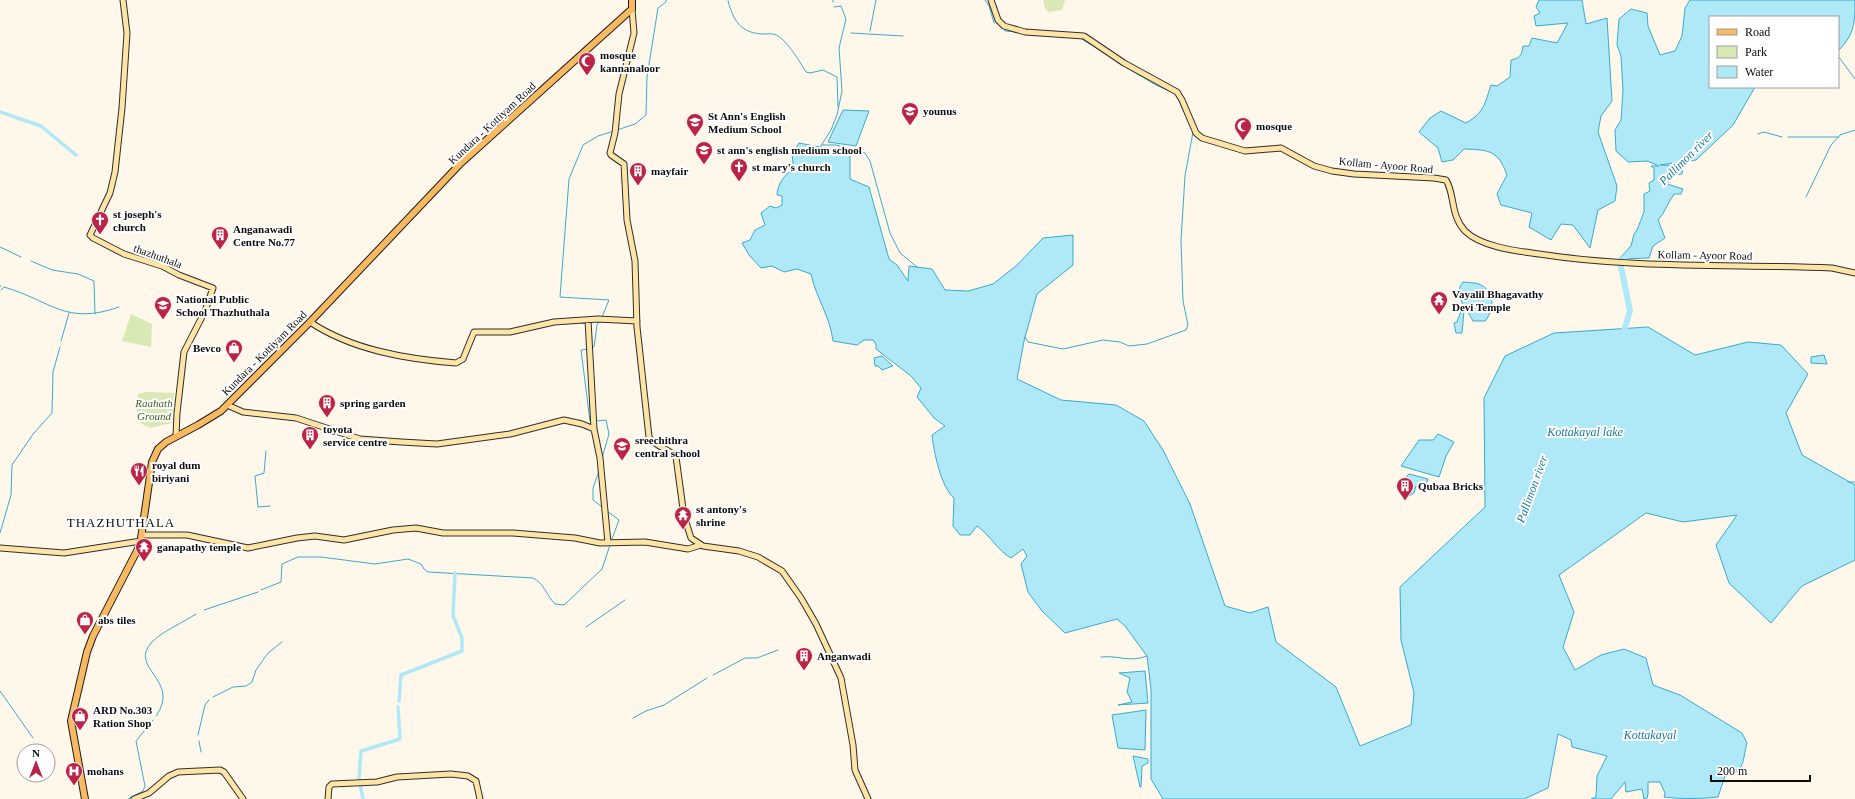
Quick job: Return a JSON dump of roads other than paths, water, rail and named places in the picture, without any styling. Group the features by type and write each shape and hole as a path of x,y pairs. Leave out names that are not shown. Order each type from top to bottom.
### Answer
{"main road":[{"path":"632,0 632,9"},
{"name":"Kundara - Kottiyam Road","path":"86,799 71,721 87,652 93,636 141,538 153,457 162,446 176,436 198,426 228,406 311,322 462,163 632,9"}],"street":[{"name":"thazhuthala","path":"122,0 127,33 122,108 116,151 115,172 110,193 90,234 93,238 124,254 162,266 179,275 213,288 184,352 176,436"},
{"name":"Kollam - Ayoor Road","path":"991,0 998,20 1004,26 1025,32 1084,36 1124,63 1177,92 1196,133 1202,138 1245,151 1281,148 1314,166 1332,171 1443,179 1448,183 1453,208 1465,231 1485,242 1515,250 1609,262 1685,266 1832,268 1855,273"},
{"path":"632,9 634,33 619,94 615,133 610,153 624,164 627,220 635,261 637,321 649,437 653,442 671,452 676,457 687,528 691,538 701,545 739,551 758,557 782,571 801,598 816,624 840,678 853,745 854,770 868,799"},
{"path":"311,322 340,337 385,353 456,363 463,359 474,332 510,332 554,322 598,319 637,321"},
{"path":"588,320 594,424 601,469 608,543"},
{"path":"228,406 243,412 296,418 360,439 437,444 510,434 564,420 594,424"},
{"path":"0,548 64,553 141,538 187,535 240,548 253,548 297,538 315,536 344,540 393,530 416,528 443,533 512,533 575,538 608,543 645,542 688,549 701,545"},
{"path":"134,799 149,793 169,776 178,772 220,770 224,772 243,799"},
{"path":"328,799 329,787 332,784 377,782 397,777 451,774 468,776 476,781 480,799"}],"water":[{"path":"1539,0 1582,0 1586,24 1607,18 1612,101 1601,116 1598,132 1617,186 1615,201 1598,210 1590,248 1573,225 1561,224 1551,240 1529,227 1532,213 1501,205 1497,194 1507,175 1500,161 1492,153 1480,150 1464,149 1453,160 1442,162 1438,148 1419,132 1430,118 1441,111 1466,123 1477,115 1483,107 1491,85 1497,86 1510,77 1511,60 1520,56 1523,46 1529,46 1532,38 1557,43 1568,23 1536,26 1534,16 1540,13 1536,7"},
{"path":"1690,0 1855,0 1853,27 1848,39 1839,50 1839,16 1709,16 1709,88 1754,88 1733,125 1696,160 1660,165 1683,166 1682,174 1673,175 1667,184 1683,189 1681,194 1674,194 1658,220 1665,238 1653,246 1649,258 1619,259 1631,246 1634,234 1644,212 1644,194 1650,191 1649,183 1654,180 1654,168 1651,166 1659,166 1647,161 1628,162 1616,151 1615,130 1621,120 1623,90 1621,56 1617,45 1619,19 1631,9 1647,13 1648,26 1660,55 1675,51 1682,36 1685,8"},
{"path":"843,110 869,111 856,146 828,142"},
{"name":"Kottakayal lake","path":"799,143 850,153 850,179 869,187 889,259 897,265 908,281 909,266 932,269 945,290 968,291 993,284 1016,266 1043,238 1073,235 1073,265 1037,294 1024,341 1017,379 1061,400 1116,405 1144,421 1163,450 1190,504 1225,606 1250,613 1268,607 1276,642 1336,687 1360,746 1411,725 1414,693 1401,640 1400,587 1485,507 1484,398 1505,356 1554,333 1648,327 1695,355 1748,342 1781,345 1808,374 1786,413 1802,455 1855,485 1855,560 1802,586 1771,623 1729,583 1716,545 1737,515 1683,522 1646,513 1559,575 1574,612 1563,647 1575,670 1601,655 1624,649 1646,658 1653,685 1680,695 1742,733 1747,743 1742,764 1737,771 1725,776 1718,797 1664,797 1665,793 1660,782 1648,782 1648,794 1647,798 1644,799 1642,789 1626,792 1625,782 1611,799 1591,799 1596,797 1597,776 1607,756 1572,747 1571,740 1558,734 1548,788 1524,799 1163,799 1151,779 1151,689 1147,656 1125,626 1117,619 1065,633 1042,611 1028,592 1021,564 1027,556 1023,549 1011,558 1006,555 977,526 970,535 960,535 953,526 954,498 949,493 942,478 936,460 932,435 945,426 934,418 917,397 921,388 911,376 876,349 876,344 873,340 864,340 857,345 833,341 829,323 813,283 811,274 797,269 784,272 772,266 761,268 749,255 742,243 750,240 755,230 765,225 761,213 770,206 776,208 782,205 782,196 777,195 780,183 787,174 794,169 792,155"},
{"path":"1463,282 1481,285 1490,293 1492,303 1490,312 1485,321 1473,321 1464,307 1459,292"},
{"path":"1461,311 1464,311 1462,333 1456,333 1454,323 1457,322"},
{"path":"1824,355 1827,364 1811,363 1811,357"},
{"path":"882,356 893,366 882,370 878,366 875,366 874,358"},
{"path":"1438,434 1454,442 1446,456 1439,477 1401,466 1419,440 1433,440"},
{"path":"1409,474 1428,479 1424,488 1416,486 1414,493 1408,496 1397,487"},
{"path":"1145,671 1148,703 1118,705 1132,702 1127,692 1130,678 1119,673"},
{"path":"1146,710 1145,750 1118,748 1112,715"},
{"path":"1133,756 1148,759 1148,763 1142,766 1141,787 1140,787"}],"waterway":[{"path":"617,130 635,124 646,115 647,77 658,8 666,2 666,0"},
{"path":"870,31 876,0"},
{"path":"985,0 989,6 994,23"},
{"path":"728,1 733,15 744,29 755,33 775,34 785,42 806,72 810,73 823,70 837,77 838,107"},
{"path":"819,149 831,130 837,115 842,91 839,48 846,19 841,6 834,7"},
{"path":"1004,29 1005,31 1018,32"},
{"path":"851,33 903,36"},
{"path":"1080,38 1100,50"},
{"path":"1839,57 1855,79"},
{"path":"1117,62 1156,85 1176,94 1188,121"},
{"path":"0,112 41,126 76,155"},
{"path":"1806,197 1831,145 1840,135 1855,130"},
{"path":"602,317 609,300 560,297 569,179 583,145 598,136 614,131"},
{"path":"1025,337 1028,342 1063,349 1103,340 1120,342 1129,346 1147,344 1186,330 1188,325 1183,301 1181,240 1185,176 1193,132"},
{"path":"1758,134 1764,132 1782,137"},
{"path":"1788,137 1839,137"},
{"path":"822,145 836,145 865,153 870,161 890,233 900,253 917,267"},
{"path":"0,247 21,257"},
{"name":"Pallimon river","path":"1623,334 1630,311 1620,262 1629,254"},
{"path":"31,261 52,270 78,274 94,281 95,314"},
{"path":"1,290 4,287 72,313 85,314 101,312 119,307"},
{"path":"61,341 69,313"},
{"path":"592,347 594,347 597,325 599,321"},
{"path":"0,533 11,495 12,465 33,434 52,413 53,372 60,347"},
{"path":"587,349 581,350 590,421 592,421"},
{"path":"595,421 606,420 609,434 602,458"},
{"path":"266,451 264,473 255,476 258,507 270,506"},
{"path":"599,471 593,488 593,500 602,507"},
{"path":"1848,482 1855,482"},
{"path":"607,511 619,520 612,539"},
{"path":"261,590 281,582 282,564 298,557 321,557 375,564 408,559 421,564 428,572 533,578 540,583 555,604 564,605 602,569 610,545"},
{"path":"399,701 401,675 462,651 462,638 453,616 455,573"},
{"path":"204,610 258,592"},
{"path":"586,627 625,600"},
{"path":"156,716 162,704 163,693 160,684 149,667 146,659 146,651 156,638 196,614"},
{"path":"213,697 233,687 246,686 252,682 256,670 268,653 282,642"},
{"path":"713,675 745,658 757,658 778,650"},
{"path":"1101,657 1135,659 1147,656"},
{"path":"633,718 646,711 664,705 707,678"},
{"path":"0,691 33,738"},
{"path":"198,735 205,705 209,700"},
{"path":"363,799 359,778 361,751 400,739 398,707"},
{"path":"128,799 143,791 145,786 136,741 153,720"},
{"path":"199,741 201,752"}],"place":[{"name":"mosque kannanaloor","path":"587,76"},
{"name":"younus","path":"910,126"},
{"name":"St Ann's English Medium School","path":"695,137"},
{"name":"mosque","path":"1243,141"},
{"name":"st ann's english medium school","path":"704,165"},
{"name":"st mary's church","path":"739,182"},
{"name":"mayfair","path":"638,186"},
{"name":"st joseph's church","path":"100,235"},
{"name":"Anganawadi Centre No.77","path":"220,250"},
{"name":"Vayalil Bhagavathy Devi Temple","path":"1439,315"},
{"name":"National Public School Thazhuthala","path":"163,320"},
{"name":"Bevco","path":"234,363"},
{"name":"spring garden","path":"327,418"},
{"name":"toyota service centre","path":"310,450"},
{"name":"sreechithra central school","path":"622,461"},
{"name":"royal dum biriyani","path":"139,486"},
{"name":"Qubaa Bricks","path":"1405,501"},
{"name":"st antony's shrine","path":"683,530"},
{"name":"ganapathy temple","path":"144,562"},
{"name":"abs tiles","path":"85,635"},
{"name":"Anganwadi","path":"804,671"},
{"name":"ARD No.303 Ration Shop","path":"80,731"},
{"name":"mohans","path":"74,786"}],"district":[{"name":"THAZHUTHALA","path":"121,522"}],"park label":[{"name":"Raahath Ground","path":"154,409"}],"water label":[{"name":"Kottakayal","path":"1650,735"}]}
